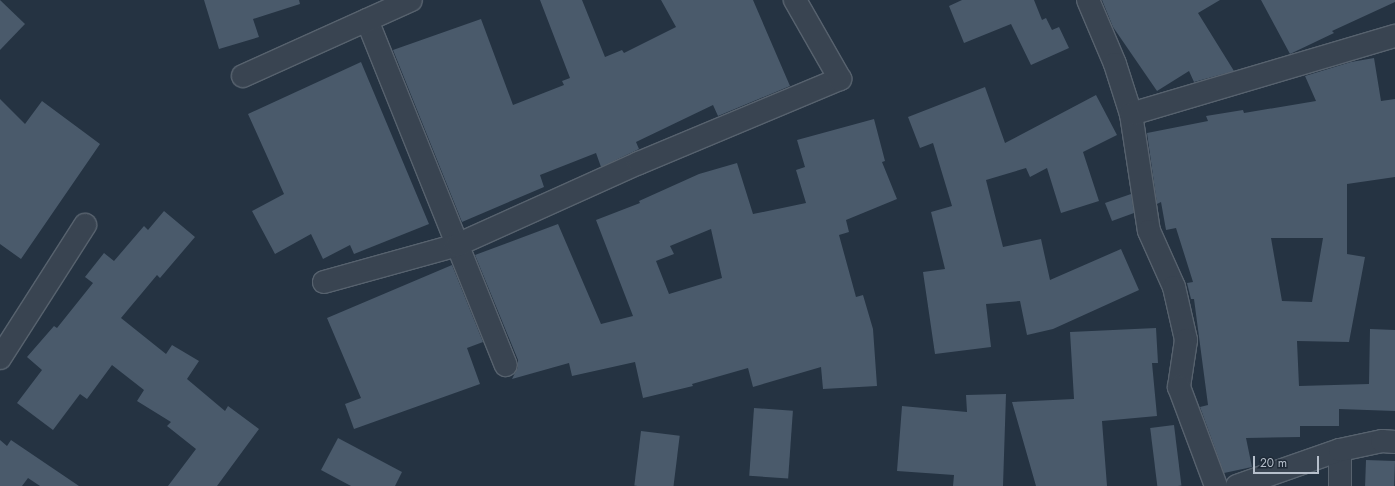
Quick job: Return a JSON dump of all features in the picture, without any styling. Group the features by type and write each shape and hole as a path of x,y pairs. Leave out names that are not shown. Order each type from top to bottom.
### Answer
{"street":[{"path":"243,76 411,0"},
{"path":"324,282 457,245 639,163 840,79 795,0"},
{"path":"1088,0 1115,64 1131,114 1149,231 1174,287 1186,340 1178,387 1216,486"},
{"path":"367,20 506,365"},
{"path":"1131,114 1395,36"},
{"path":"0,358 85,225"},
{"path":"1237,486 1340,450 1382,441 1395,442"},
{"path":"1340,450 1340,486"}],"building":[{"path":"0,0 25,24 0,50"},
{"path":"204,0 299,0 300,4 253,19 259,37 219,49"},
{"path":"540,0 582,0 605,57 622,50 624,53 676,27 661,0 753,0 790,86 718,116 713,105 636,142 639,149 601,167 596,153 540,175 544,187 462,222 393,50 481,19 513,105 564,85 562,81 570,78"},
{"path":"962,0 1034,0 1042,20 1046,18 1052,30 1059,27 1069,48 1031,65 1011,24 964,43 949,6"},
{"path":"1102,0 1220,0 1198,13 1234,71 1194,82 1189,71 1157,91 1113,27"},
{"path":"1261,0 1395,0 1395,2 1332,31 1334,33 1290,54"},
{"path":"1374,58 1381,101 1395,99 1395,177 1347,184 1347,254 1365,257 1349,342 1297,341 1299,386 1369,384 1370,329 1395,330 1395,411 1339,409 1339,426 1300,426 1300,437 1246,438 1252,467 1224,473 1200,407 1208,405 1194,299 1191,299 1187,283 1193,282 1176,228 1166,230 1161,202 1157,204 1147,133 1208,121 1206,116 1243,110 1244,113 1316,101 1305,76 1351,62","holes":["1271,238 1323,238 1312,302 1282,301"]},
{"path":"361,62 429,224 354,254 350,245 323,259 311,234 275,254 252,211 284,194 248,114"},
{"path":"985,87 1005,143 1096,95 1117,135 1083,152 1099,201 1061,213 1047,168 1030,177 1026,168 986,180 1003,247 1041,239 1050,280 1121,249 1139,290 1053,329 1027,335 1020,301 986,304 991,347 935,354 923,272 945,269 931,212 952,206 933,143 920,148 908,117"},
{"path":"0,99 25,124 42,101 100,144 21,259 0,244"},
{"path":"874,119 885,161 882,162 897,199 846,220 849,232 839,235 856,297 863,295 873,329 877,386 823,389 821,367 753,387 748,368 692,384 693,386 643,398 635,362 572,376 569,363 512,379 518,367 518,360 475,255 558,224 601,324 633,316 596,220 640,203 639,201 699,174 737,163 753,214 806,203 796,170 805,167 797,140","holes":["711,229 722,278 669,294 656,261 674,254 670,246"]},
{"path":"1131,194 1134,213 1112,221 1105,203"},
{"path":"164,211 195,237 160,278 157,275 121,318 166,354 172,345 199,361 187,379 225,411 228,406 259,429 217,486 168,486 196,449 167,426 171,422 137,401 144,390 112,365 87,399 80,394 53,430 17,403 42,370 27,357 54,326 57,328 93,283 85,277 104,253 114,261 144,226 148,230"},
{"path":"452,265 483,342 467,348 480,384 354,429 345,404 361,398 327,318"},
{"path":"1156,328 1158,363 1152,363 1157,416 1102,421 1107,486 1036,486 1012,402 1074,399 1070,332"},
{"path":"1006,394 1003,486 953,486 954,475 897,471 902,406 967,412 966,395"},
{"path":"754,408 793,411 788,479 749,476"},
{"path":"1174,425 1181,486 1157,486 1150,428"},
{"path":"641,431 680,436 674,486 634,486"},
{"path":"338,438 402,472 395,486 351,486 321,470"},
{"path":"0,440 7,446 11,440 79,486 40,486 28,478 22,486 0,486"},
{"path":"1366,460 1395,461 1394,486 1365,486"}]}
